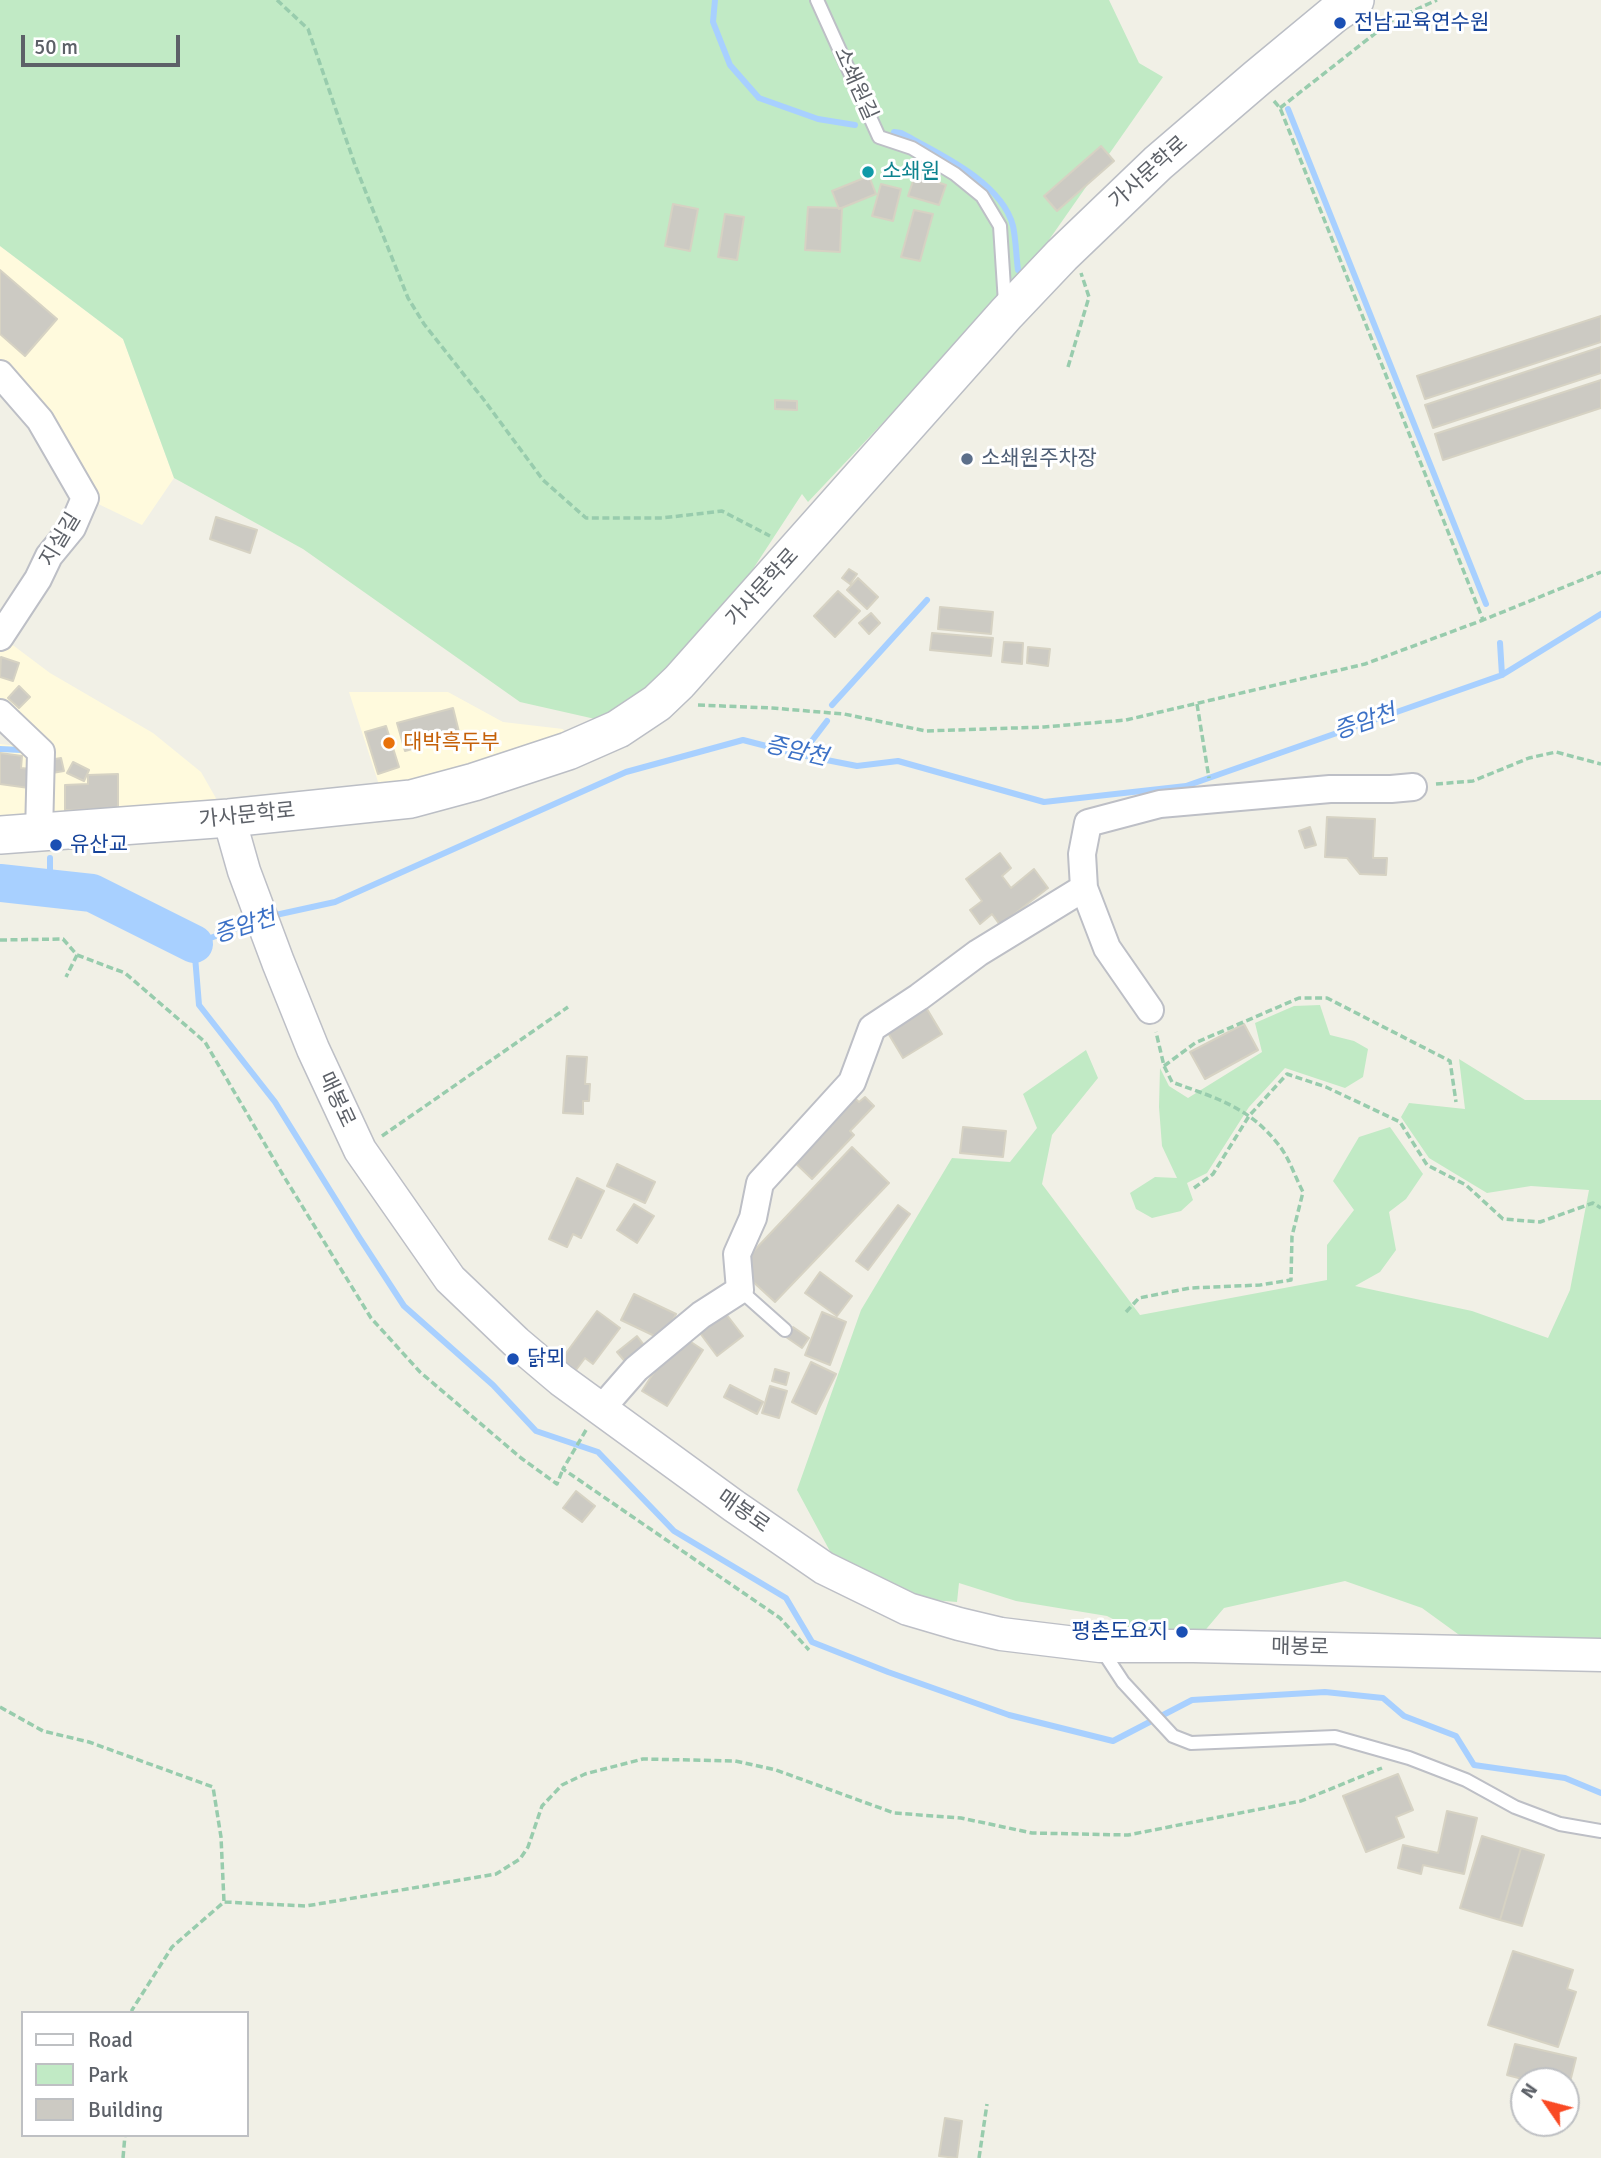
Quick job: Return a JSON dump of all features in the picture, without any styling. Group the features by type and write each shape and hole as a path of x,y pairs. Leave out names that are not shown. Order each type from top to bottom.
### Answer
{"main road":[{"name":"가사문학로","path":"0,835 229,818 411,799 474,782 568,751 618,729 657,703 1062,255 1150,170 1257,78 1354,0"}],"street":[{"name":"지실길","path":"0,373 40,420 85,498 72,528 49,556 38,579 0,637"},
{"path":"0,713 41,752 39,834"},
{"path":"1150,1010 1107,948 1084,888 1082,854 1088,823 1160,804 1330,789 1413,787"},
{"name":"매봉로","path":"229,818 244,871 278,962 313,1049 359,1150 450,1279 596,1415 824,1568 908,1609 959,1624 1001,1634 1100,1646 1601,1655"},
{"path":"596,1415 636,1369 701,1315 740,1290 737,1254 753,1218 760,1183 852,1082 872,1028 978,953 1084,888"}],"lane":[{"name":"소쇄원길","path":"817,0 879,137 912,148 955,174 982,196 1000,226 1006,314"},
{"path":"740,1290 785,1330"},
{"path":"1100,1646 1123,1682 1173,1736 1191,1743 1335,1737 1409,1758 1466,1780 1515,1807 1560,1824 1601,1831"}],"path":[{"path":"277,0 308,29 355,165 408,298 424,324 542,480 586,517 662,518 722,512 797,550"},
{"path":"1280,108 1391,22 1437,0"},
{"path":"1257,78 1280,108 1483,620"},
{"path":"1062,255 1084,276 1089,297 1068,367"},
{"path":"657,703 772,708 844,715 926,731 1044,727 1126,720 1365,664 1601,572"},
{"path":"1197,704 1211,790"},
{"path":"1413,787 1474,781 1529,758 1556,752 1601,764"},
{"path":"0,940 63,939 77,955 125,974 205,1042 371,1318 420,1372 521,1458 557,1483 596,1415"},
{"path":"66,977 77,955"},
{"path":"1164,1066 1195,1043 1299,998 1327,998 1450,1061 1456,1102"},
{"path":"359,1150 568,1007"},
{"path":"1126,1312 1139,1298 1152,1295 1190,1288 1260,1285 1291,1280 1292,1236 1303,1192 1279,1145 1250,1116 1219,1098 1172,1082 1164,1066 1150,1010"},
{"path":"1194,1188 1213,1174 1250,1116 1287,1074 1326,1087 1400,1122 1427,1165 1466,1185 1503,1219 1540,1222 1593,1203 1601,1208"},
{"path":"565,1467 780,1618 809,1650"},
{"path":"0,1707 43,1731 89,1742 213,1787 221,1837 224,1902"},
{"path":"132,2011 172,1947 224,1902 306,1906 496,1874 520,1859 528,1847 542,1806 562,1785 585,1774 643,1759 735,1761 776,1770 894,1813 961,1818 1032,1833 1128,1835 1301,1801 1409,1758"},
{"path":"979,2158 987,2104"},
{"path":"123,2158 125,2137"}],"shaded area":[{"path":"0,246 123,339 174,478 142,525 92,501 0,363"},
{"path":"6,640 50,673 153,733 201,772 217,800 49,815 47,751 0,707 0,652"},
{"path":"349,692 448,692 503,722 563,729 568,739 380,788"},
{"path":"0,744 18,746 35,761 31,823 0,824"}],"green space":[{"path":"0,0 1109,0 1139,63 1163,77 1030,267 808,502 802,494 736,595 645,690 604,721 520,702 303,549 174,478 123,339 0,246"},
{"path":"1320,1005 1330,1035 1354,1041 1368,1049 1363,1077 1345,1088 1285,1068 1249,1107 1207,1173 1187,1183 1193,1200 1181,1211 1152,1218 1136,1209 1130,1193 1155,1177 1177,1178 1162,1146 1160,1068 1169,1086 1188,1098 1262,1052 1255,1023 1294,1006"},
{"path":"1086,1050 1098,1078 1052,1135 1042,1184 1140,1315 1327,1280 1327,1245 1354,1210 1333,1181 1359,1137 1390,1127 1423,1174 1406,1199 1389,1212 1396,1250 1380,1272 1355,1286 1472,1311 1548,1338 1570,1290 1589,1190 1531,1186 1487,1193 1429,1158 1401,1117 1409,1103 1465,1109 1459,1059 1525,1100 1601,1100 1601,1640 1462,1637 1422,1608 1345,1581 1224,1608 1202,1634 1138,1632 1107,1616 1016,1601 959,1583 957,1602 919,1599 832,1555 797,1490 861,1310 952,1158 1010,1162 1037,1128 1023,1094"}],"building":[{"path":"1101,146 1114,161 1057,211 1044,196"},
{"path":"915,175 946,185 939,205 908,196"},
{"path":"869,176 876,194 839,209 832,191"},
{"path":"881,184 901,189 893,221 872,216"},
{"path":"673,204 698,209 690,251 665,246"},
{"path":"808,207 842,208 840,252 805,250"},
{"path":"914,210 933,214 920,261 901,257"},
{"path":"725,214 744,217 737,260 718,257"},
{"path":"0,270 57,319 25,356 0,334"},
{"path":"1601,316 1601,342 1425,399 1417,376"},
{"path":"1601,347 1601,373 1433,428 1425,405"},
{"path":"1601,380 1601,408 1443,460 1435,434"},
{"path":"775,400 797,401 797,410 775,409"},
{"path":"216,517 257,530 250,553 210,539"},
{"path":"849,569 857,574 850,584 842,578"},
{"path":"858,578 878,597 867,609 847,590"},
{"path":"838,591 860,611 835,637 814,616"},
{"path":"940,607 993,612 991,634 938,629"},
{"path":"871,613 880,623 869,634 859,623"},
{"path":"932,633 993,638 991,656 930,650"},
{"path":"1004,642 1023,643 1022,664 1002,662"},
{"path":"1028,647 1050,649 1048,666 1027,663"},
{"path":"1,657 19,663 13,681 0,677"},
{"path":"19,686 30,697 19,708 8,698"},
{"path":"453,708 460,736 405,751 397,723"},
{"path":"386,726 399,767 378,774 365,732"},
{"path":"0,753 22,756 21,768 31,769 29,788 0,784"},
{"path":"61,758 64,771 52,773 49,760"},
{"path":"73,762 89,770 84,781 67,773"},
{"path":"118,774 118,809 65,810 65,785 88,784 88,775"},
{"path":"1327,817 1375,819 1373,858 1387,858 1386,875 1360,874 1347,858 1325,857"},
{"path":"1310,827 1316,845 1305,848 1299,831"},
{"path":"1000,853 1011,868 1002,876 1011,888 1034,869 1048,888 1000,925 992,914 980,924 970,910 982,901 966,879"},
{"path":"924,1004 942,1034 903,1058 885,1028"},
{"path":"1244,1024 1258,1050 1205,1079 1190,1052"},
{"path":"567,1056 587,1057 585,1084 590,1084 589,1101 583,1101 583,1114 563,1113"},
{"path":"849,1093 859,1102 865,1097 874,1106 850,1131 854,1135 812,1179 788,1156"},
{"path":"963,1127 1006,1131 1003,1157 960,1153"},
{"path":"852,1147 889,1183 775,1302 750,1279 748,1257"},
{"path":"617,1164 655,1182 645,1203 607,1186"},
{"path":"577,1178 604,1191 581,1238 573,1234 567,1247 549,1239"},
{"path":"634,1204 654,1216 637,1243 617,1230"},
{"path":"898,1205 910,1214 868,1270 856,1261"},
{"path":"820,1272 852,1296 837,1316 805,1293"},
{"path":"634,1294 676,1314 663,1340 621,1320"},
{"path":"723,1310 743,1336 717,1356 697,1329"},
{"path":"597,1311 620,1328 593,1364 585,1358 576,1370 561,1360"},
{"path":"822,1312 846,1322 830,1365 805,1355"},
{"path":"793,1327 809,1338 802,1348 786,1337"},
{"path":"637,1336 648,1350 628,1365 617,1352"},
{"path":"685,1338 703,1350 667,1406 642,1391 668,1350"},
{"path":"811,1362 836,1374 816,1414 792,1402"},
{"path":"775,1369 789,1373 786,1385 772,1381"},
{"path":"730,1385 763,1402 757,1414 724,1397"},
{"path":"770,1386 787,1391 779,1418 762,1413"},
{"path":"576,1491 595,1506 582,1522 563,1508"},
{"path":"1398,1774 1413,1810 1396,1817 1404,1837 1366,1852 1343,1796"},
{"path":"1447,1811 1477,1818 1464,1874 1423,1865 1421,1874 1398,1868 1403,1845 1438,1853"},
{"path":"1482,1836 1521,1848 1500,1920 1460,1908"},
{"path":"1521,1848 1544,1855 1522,1926 1500,1920"},
{"path":"1513,1951 1573,1970 1567,1989 1576,1992 1558,2047 1488,2025"},
{"path":"1515,2044 1576,2058 1574,2067 1510,2067 1510,2076 1507,2075"},
{"path":"945,2118 962,2121 957,2158 939,2156"}],"waterway":[{"path":"715,0 713,22 730,65 759,98 818,119 855,125"},
{"path":"1288,109 1486,604"},
{"path":"894,132 901,133 967,170 996,196 1007,210 1013,226 1018,270"},
{"path":"832,705 927,600"},
{"name":"증암천","path":"271,916 335,902 626,772 743,740 857,766 898,761 1044,802 1186,786 1502,675 1601,614"},
{"path":"1500,643 1502,675"},
{"path":"801,755 827,721"},
{"path":"0,749 21,750"},
{"path":"50,858 50,888"},
{"name":"증암천","path":"0,883 92,893 194,944"},
{"path":"254,922 194,944 199,1005 275,1102 404,1306 493,1385 536,1431 598,1452 674,1531 786,1598 812,1642 1009,1715 1113,1741 1192,1700 1325,1692 1383,1698 1404,1716 1456,1736 1474,1765 1565,1778 1601,1793"}],"place":[{"name":"전남교육연수원","path":"1340,23"},
{"name":"소쇄원","path":"868,172"},
{"name":"소쇄원주차장","path":"967,459"},
{"name":"대박흑두부","path":"389,743"},
{"name":"유산교","path":"56,845"},
{"name":"닭뫼","path":"513,1359"},
{"name":"평촌도요지","path":"1182,1632"}]}
